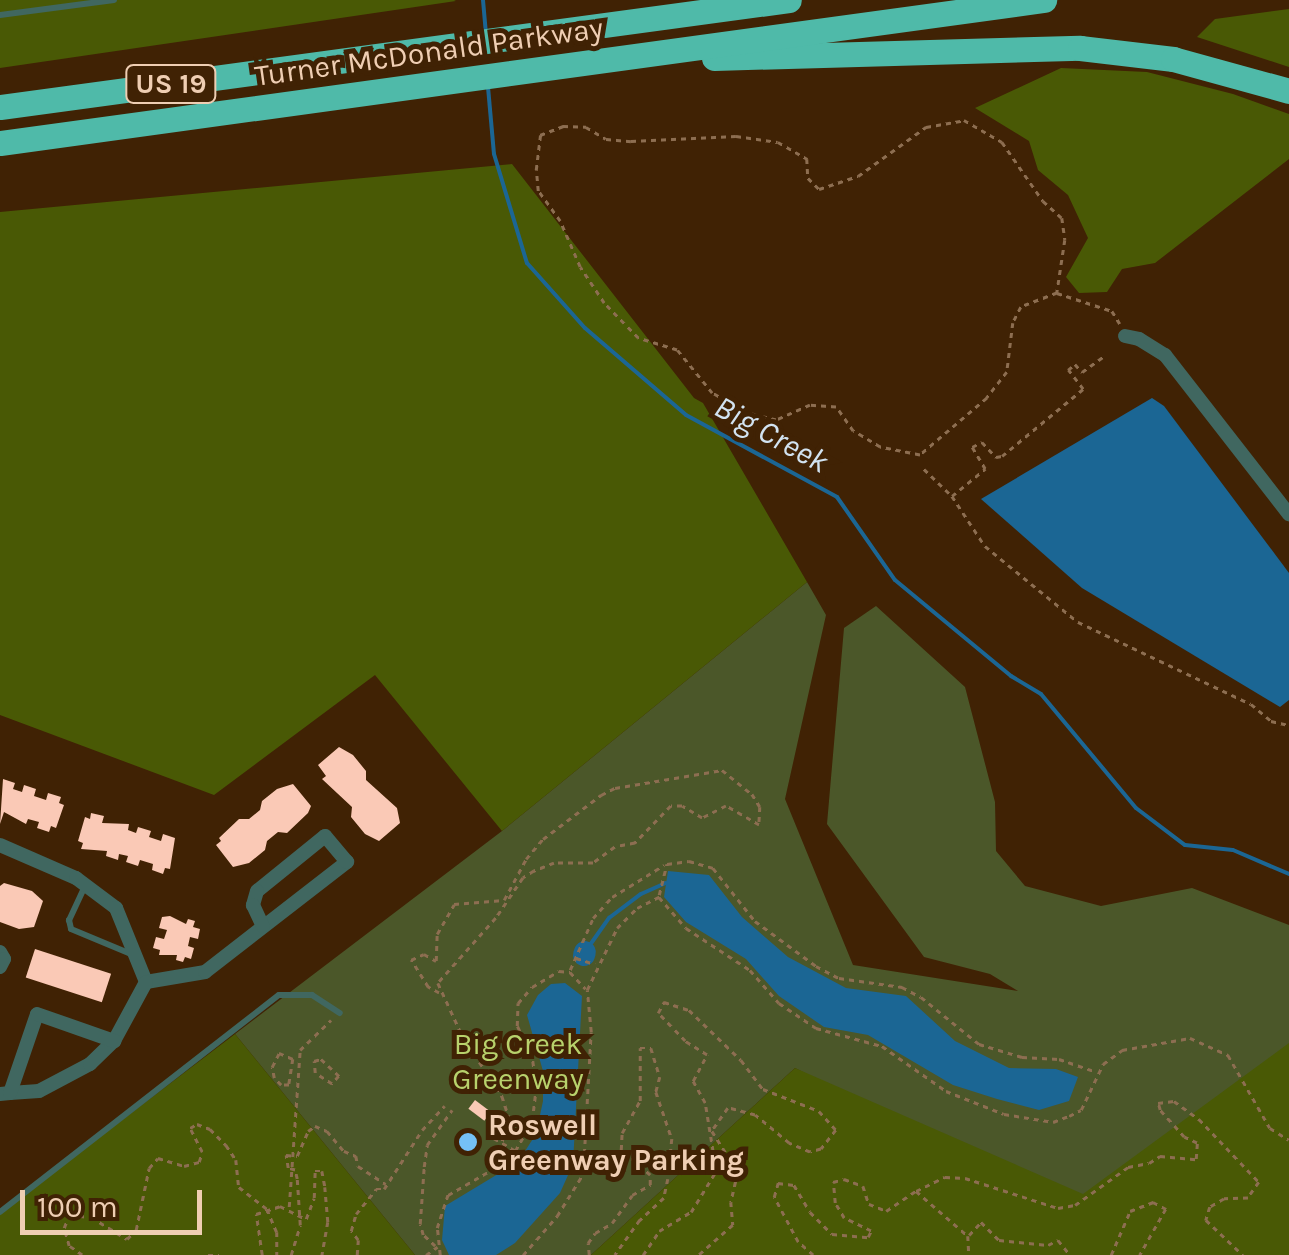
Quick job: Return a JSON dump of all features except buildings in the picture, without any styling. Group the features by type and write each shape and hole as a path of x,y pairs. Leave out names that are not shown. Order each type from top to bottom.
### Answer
{"highway":[{"path":"706,11 748,0"},
{"name":"Turner McDonald Parkway","path":"0,107 789,0"},
{"name":"Turner McDonald Parkway","path":"0,143 1044,0"},
{"path":"624,58 792,59 1080,48 1188,62 1289,92"}],"street":[{"path":"1125,336 1140,338 1165,355 1289,514"},
{"path":"146,982 205,972 346,862 325,836 258,891 252,905 262,926"},
{"path":"0,845 85,884 116,908 146,982"},
{"path":"0,952 4,960 0,966"},
{"path":"114,1041 38,1014 5,1093 39,1091 66,1080 114,1041 146,982"}],"lane":[{"path":"0,15 114,0"},
{"path":"85,884 69,920 71,929 132,954"},
{"path":"0,1212 279,995 312,995 340,1013"}],"path":[{"path":"1057,293 1066,240 1062,218 1042,202 1002,142 964,120 926,127 858,176 819,188 808,178 806,159 778,142 736,136 631,141 606,139 586,128 563,126 540,134 538,191 560,220 580,267 604,303 638,338 677,350 712,393 744,412 776,420 810,405 836,407 853,430 880,446 920,455 987,398 1006,372 1013,323 1022,307 1057,293 1116,313 1125,336"},
{"path":"952,496 986,469 972,447 982,442 996,456 1002,456 1082,389 1068,370 1076,364 1082,372 1102,357"},
{"path":"924,469 952,496 985,546 1078,622 1250,704 1271,721 1289,724"},
{"path":"439,992 428,987 411,960 424,954 436,961 437,934 454,904 504,900 526,859 544,839 601,795 614,788 722,770 752,794 760,806 759,825 726,806 702,818 682,806 671,806 635,844 615,846 593,862 554,862 534,871 523,878 496,918 438,983 439,992 502,1096 509,1117 502,1144"},
{"path":"570,972 592,918 612,897 667,864 690,861 714,868 755,921 797,955 840,978 902,987 921,997 979,1044 1022,1057 1058,1059 1097,1072"},
{"path":"523,1255 557,1216 583,1174 592,1032 587,990 624,920 658,897 667,864"},
{"path":"658,897 686,928 750,970 779,1003 816,1028 882,1046 946,1091 989,1108 1053,1122 1081,1110 1097,1072 1122,1050 1190,1038 1228,1055 1270,1128 1289,1140"},
{"path":"574,958 588,966 598,964"},
{"path":"570,972 587,990"},
{"path":"428,1255 437,1247 448,1195 500,1165 515,1151 532,1120 536,1086 532,1058 517,1026 518,1002 546,978 570,972"},
{"path":"643,1255 659,1231 691,1212 716,1171 705,1103 693,1082 707,1055 684,1041 658,1013 664,1002 689,1010 741,1060 762,1090 819,1112 836,1130 821,1149 810,1152 789,1143 755,1115 728,1108 712,1132 738,1172 732,1202 733,1225 700,1255"},
{"path":"289,1209 300,1050 340,1013"},
{"path":"589,1255 588,1244 595,1234 612,1224 632,1196 650,1185 650,1175 621,1150 622,1133 640,1101 640,1048 650,1048 660,1077 658,1104 664,1110 664,1125 672,1139 668,1179 664,1198 640,1220 615,1255"},
{"path":"279,1053 287,1055 293,1060 291,1077 289,1085 281,1085 272,1068 279,1053"},
{"path":"321,1059 339,1076 332,1084 316,1074 314,1060 321,1059"},
{"path":"813,1255 798,1242 774,1197 778,1183 794,1185 810,1212 832,1234 868,1237 871,1231 844,1218 834,1203 834,1182 844,1178 862,1186 869,1204 886,1211 916,1190 945,1177 965,1178 1058,1208 1074,1205 1128,1167 1160,1156 1196,1158 1197,1143 1184,1138 1160,1110 1158,1103 1174,1101 1200,1119 1259,1182 1248,1198 1224,1198 1210,1207 1206,1220 1243,1255"},
{"path":"357,1255 358,1240 351,1231 356,1214 376,1190 384,1189 422,1130 444,1106"},
{"path":"440,1255 437,1247 422,1235 420,1224 424,1167 427,1145 452,1110"},
{"path":"82,1255 69,1246 64,1228 70,1215 91,1217 127,1240 136,1230 148,1168 158,1158 184,1166 199,1162 202,1152 190,1128 196,1124 210,1128 226,1145 236,1160 239,1187 267,1209 277,1232 277,1255"},
{"path":"291,1255 300,1225 296,1211 297,1179 295,1170 288,1168 286,1155 297,1156 300,1141 315,1126 356,1156 358,1166 386,1184"},
{"path":"488,1136 515,1151"},
{"path":"262,1255 256,1214 267,1209 289,1209 306,1219 312,1213 314,1171 322,1171 328,1222 322,1255"},
{"path":"916,1190 968,1236 969,1255"},
{"path":"1111,1255 1130,1211 1153,1202 1166,1209 1140,1255"},
{"path":"968,1236 981,1222 999,1240 1048,1246 1058,1240 1070,1255"},
{"path":"208,1255 218,1255"}],"green space":[{"path":"0,0 454,0 456,1 0,68"},
{"path":"1289,9 1289,67 1197,37 1215,19"},
{"path":"1061,68 1147,72 1233,94 1289,114 1289,159 1155,263 1122,269 1107,292 1079,293 1066,277 1088,238 1068,195 1038,170 1029,141 975,108"},
{"path":"512,164 694,398 703,403 807,582 502,831 375,675 214,795 0,715 0,212"},
{"name":"Big Creek Greenway","path":"807,582 826,615 785,799 853,965 1018,991 990,974 924,957 827,824 844,628 876,606 965,687 995,802 996,851 1025,886 1101,906 1192,888 1289,925 1289,1255 1156,1255 795,1068 591,1255 415,1255 235,1034 502,831"},
{"path":"235,1034 415,1255 0,1255 0,1213"},
{"path":"1289,1043 1289,1255 591,1255 795,1068 1083,1194"}],"water":[{"path":"1152,398 1164,406 1289,573 1289,700 1280,707 1082,588 981,499"},
{"path":"668,871 709,875 742,917 788,957 846,988 906,996 955,1041 1009,1068 1056,1069 1078,1077 1069,1101 1039,1110 997,1099 953,1085 868,1035 824,1027 779,996 746,959 686,922 664,897"},
{"path":"565,983 582,996 573,1164 560,1193 515,1243 496,1255 449,1255 442,1240 445,1206 518,1162 536,1134 543,1101 543,1071 527,1015 538,995 551,984"}],"waterway":[{"name":"Big Creek","path":"483,0 486,33"},
{"name":"Big Creek","path":"488,87 494,154 527,263 585,328 686,415 837,497 895,580 1011,676 1041,694 1136,808 1185,845 1233,850 1289,874"},
{"path":"585,952 609,918 641,894 666,883"}],"place":[{"name":"Roswell Greenway Parking","path":"468,1142"}]}
